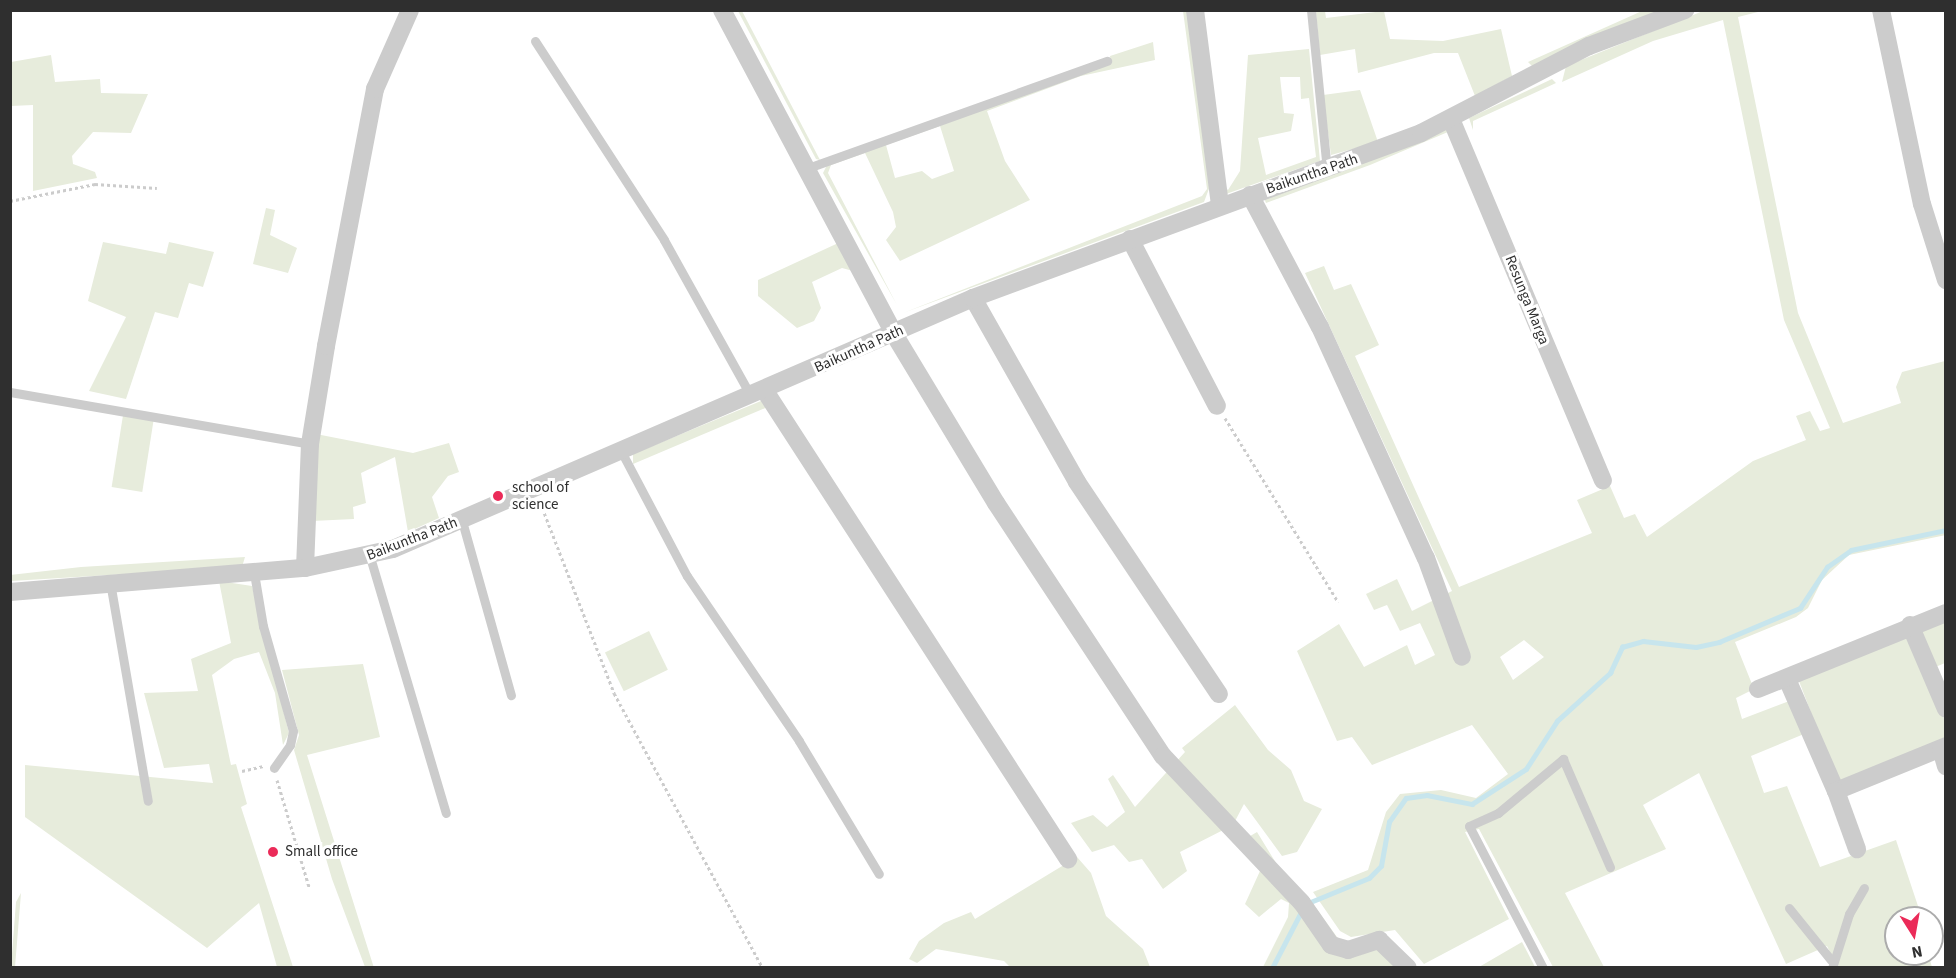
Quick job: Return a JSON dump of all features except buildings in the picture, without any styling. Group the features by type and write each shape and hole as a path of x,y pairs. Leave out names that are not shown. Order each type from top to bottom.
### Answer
{"street":[{"path":"305,568 310,444 375,88 410,10"},
{"path":"722,10 894,334 996,503 1163,756 1339,950 1379,940 1408,968"},
{"path":"1195,10 1220,206"},
{"name":"Baikuntha Path","path":"10,592 110,581 254,573 305,568 370,557 758,394 973,298 1250,195 1327,169 1451,119 1589,46 1685,10"},
{"path":"1881,10 1922,204 1946,280"},
{"name":"Resunga Marga","path":"1451,119 1603,480"},
{"path":"1250,195 1320,327 1421,548 1462,657"},
{"path":"1130,239 1217,406"},
{"path":"973,298 1022,394 1077,482 1219,694"},
{"path":"758,394 1068,859"},
{"path":"1758,689 1787,679 1910,625 1946,613"},
{"path":"1910,625 1946,709"},
{"path":"1787,679 1836,791 1857,849"},
{"path":"1836,791 1944,754"}],"lane":[{"path":"1311,10 1327,169"},
{"path":"535,41 664,240 758,394"},
{"path":"805,169 1107,61"},
{"path":"10,392 310,444"},
{"path":"621,452 687,576 799,741 879,874"},
{"path":"462,520 511,695"},
{"path":"370,557 446,813"},
{"path":"254,573 262,626 293,731 290,745 273,768"},
{"path":"110,581 148,801"},
{"path":"1543,968 1469,826 1498,813 1563,759 1610,867"},
{"path":"1789,908 1831,964 1864,888"}],"path":[{"path":"10,201 95,184 157,188"},
{"path":"1217,406 1338,602"},
{"path":"536,489 614,693 763,968"},
{"path":"242,771 273,768 309,887"}],"green space":[{"path":"738,11 742,11 820,160 816,159"},
{"path":"1183,11 1189,11 1210,186 1204,202 903,313 1202,196 1207,189"},
{"path":"1316,11 1325,11 1326,18 1384,11 1390,39 1443,41 1501,29 1512,76 1475,96 1458,53 1434,53 1358,73 1355,49 1320,55"},
{"path":"1642,11 1663,11 1532,66 1528,62"},
{"path":"1703,11 1762,11 1738,17 1798,313 1843,423 1901,403 1896,387 1902,372 1945,361 1946,535 1849,555 1822,580 1808,608 1796,617 1735,642 1754,689 1736,698 1742,719 1792,700 1804,734 1751,756 1764,793 1787,786 1820,867 1896,840 1918,906 1884,906 1884,966 1932,967 1837,967 1827,946 1786,964 1699,773 1643,805 1666,849 1565,893 1604,967 1553,967 1479,829 1465,832 1509,919 1424,964 1395,930 1351,937 1340,931 1313,892 1368,870 1386,812 1400,794 1441,790 1476,798 1508,774 1472,725 1372,765 1352,737 1337,741 1297,651 1339,624 1364,667 1407,645 1415,665 1435,655 1420,623 1400,631 1387,605 1374,610 1366,594 1397,579 1412,611 1452,591 1305,273 1324,266 1334,290 1351,284 1379,345 1355,356 1459,587 1592,533 1577,500 1610,486 1624,518 1635,514 1647,537 1753,461 1806,440 1796,416 1810,411 1820,431 1830,428 1784,320 1723,20 1653,41 1562,82 1566,66","holes":["1524,640 1544,657 1513,680 1500,657"]},
{"path":"1153,42 1155,60 1081,76 987,111 1005,161 1030,200 900,261 886,240 896,227 893,212 865,153 831,165 828,173 897,305 823,173 827,165 1111,63 1110,56","holes":["940,126 954,171 932,179 922,171 895,178 886,145"]},
{"path":"1309,49 1320,161 1226,194 1222,184 1228,190 1240,171 1248,55","holes":["1280,77 1300,77 1301,99 1309,98 1316,157 1266,175 1258,138 1291,131 1294,114 1284,113"]},
{"path":"51,55 55,82 100,79 101,93 148,94 131,133 93,132 72,156 73,164 95,172 97,178 33,191 33,105 11,106 11,62"},
{"path":"1552,79 1556,83 1473,121 1473,130 1469,118"},
{"path":"1360,90 1378,142 1331,155 1323,95"},
{"path":"1455,124 1455,129 1370,165 1266,203 1264,198"},
{"path":"266,208 275,210 270,235 297,248 288,273 253,264"},
{"path":"847,239 853,271 842,268 812,282 821,308 814,321 797,328 758,296 758,280"},
{"path":"103,242 166,254 169,242 214,252 203,287 189,283 178,318 155,312 126,399 89,391 126,317 88,301"},
{"path":"766,399 770,406 633,464 633,454"},
{"path":"124,409 155,414 142,492 112,487"},
{"path":"316,434 413,453 449,443 459,472 448,476 432,497 439,518 408,532 395,457 361,473 366,503 353,507 354,519 312,521"},
{"path":"245,557 242,567 11,581 10,575 81,567"},
{"path":"219,581 252,586 289,733 283,745 275,693 259,652 234,659 212,675 231,765 236,764 247,804 241,807 293,967 277,967 259,903 207,948 25,817 25,765 213,783 209,764 164,768 144,693 198,691 191,659 231,643"},
{"path":"1945,609 1945,663 1933,668 1919,624"},
{"path":"649,631 668,670 624,691 605,652"},
{"path":"1908,631 1945,721 1945,741 1839,786 1799,681"},
{"path":"363,664 380,737 307,755 374,968 365,967 332,879 294,750 299,735 282,670"},
{"path":"1235,705 1268,750 1291,770 1304,801 1322,809 1297,852 1282,856 1244,804 1233,825 1180,852 1187,871 1163,889 1142,859 1129,862 1114,845 1092,852 1071,823 1093,815 1107,827 1125,812 1108,779 1113,775 1135,807 1185,752 1182,748"},
{"path":"1257,832 1289,884 1306,894 1337,937 1344,942 1388,936 1417,967 1263,967 1288,917 1289,903 1281,899 1259,917 1245,904 1260,871 1240,842"},
{"path":"1077,857 1091,873 1106,916 1143,949 1150,967 1010,967 1004,961 936,949 917,963 909,959 919,941 944,923 971,912 975,919"},
{"path":"21,893 15,967 11,967 16,902"},
{"path":"1522,942 1535,967 1479,967"}],"waterway":[{"path":"1308,903 1369,878 1381,866 1389,822 1406,798 1427,795 1472,804 1526,769 1557,721 1610,673 1622,647 1643,641 1696,647 1719,642 1800,608 1827,567 1851,550 1946,530"},
{"path":"1272,968 1301,912"}],"place":[{"name":"school of science","path":"498,496"},
{"name":"Small office","path":"273,852"}]}
